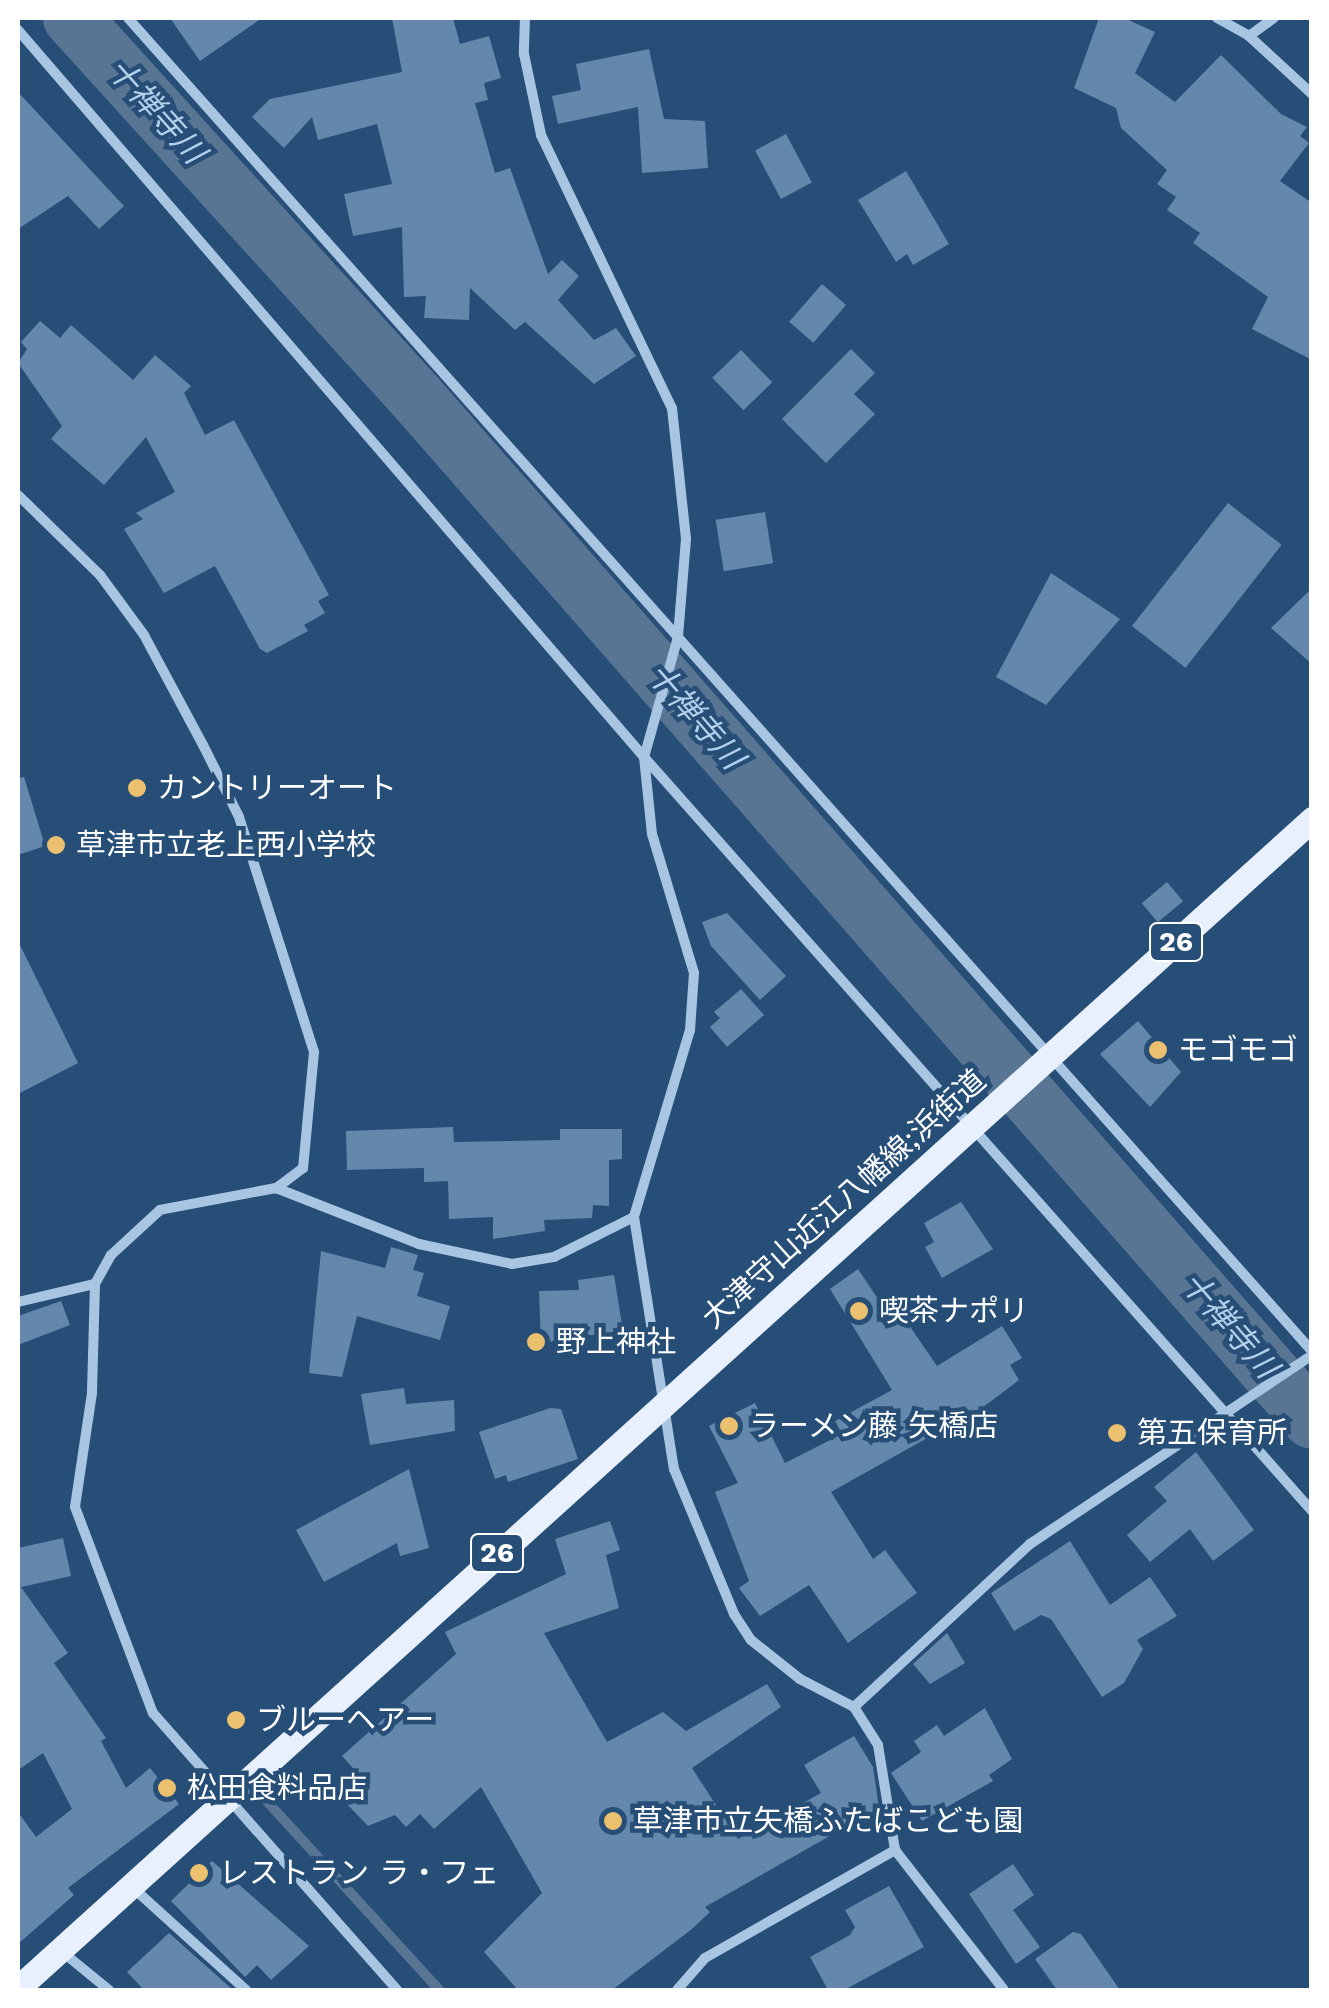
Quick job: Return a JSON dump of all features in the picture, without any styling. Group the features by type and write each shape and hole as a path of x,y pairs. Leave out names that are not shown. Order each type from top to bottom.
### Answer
{"main road":[{"name":"大津守山近江八幡線;浜街道","path":"21,1979 60,1950 226,1795 1312,820"}],"street":[{"path":"128,18 1309,1356 1232,1412 1030,1544 854,1707"},
{"path":"525,18 524,54 552,163 672,408 686,539 678,637 644,758 652,834 694,972 690,1030 634,1217 674,1469 734,1614 751,1640 800,1679 854,1707 878,1746 895,1850 1004,1990"},
{"path":"1217,18 1250,36 1312,94"},
{"path":"1250,36 1274,18"},
{"path":"18,30 644,758 1232,1412 1312,1512"},
{"path":"18,495 100,575 144,634 239,817 314,1052 308,1152 303,1168 276,1188 160,1210 123,1241 95,1284 92,1393 74,1507 153,1713 397,1990"},
{"path":"276,1188 420,1244 512,1264 554,1257 634,1217"},
{"path":"18,1302 95,1284"},
{"path":"676,1990 706,1958 895,1850"},
{"path":"130,1885 246,1990"},
{"path":"60,1950 110,1990"}],"building":[{"path":"170,18 262,18 200,61"},
{"path":"392,18 453,18 460,44 489,36 501,78 484,83 488,100 475,103 495,173 510,168 548,274 562,260 579,276 558,300 594,340 616,328 636,356 594,384 525,322 515,330 470,288 469,320 424,318 426,296 404,297 402,227 353,236 344,194 392,184 377,124 318,140 312,117 284,148 252,117 270,99 402,72"},
{"path":"1099,18 1124,18 1155,32 1135,73 1175,102 1221,55 1281,114 1307,127 1300,136 1309,143 1280,181 1312,203 1312,360 1252,329 1268,297 1193,243 1200,233 1167,210 1176,197 1157,184 1167,170 1121,128 1116,108 1074,88"},
{"path":"649,49 664,119 705,121 708,168 642,173 638,107 558,124 552,96 581,90 576,64"},
{"path":"18,92 124,206 99,229 68,196 18,229"},
{"path":"786,134 812,183 781,199 755,150"},
{"path":"906,171 949,244 913,265 907,254 896,262 858,200"},
{"path":"822,284 846,305 813,343 789,322"},
{"path":"40,321 60,338 71,325 133,380 155,355 191,386 184,393 205,435 234,420 329,595 318,601 325,613 304,625 308,631 267,653 260,649 215,566 164,593 124,529 143,519 136,513 175,492 146,437 104,485 51,439 62,426 18,363 27,349 21,342"},
{"path":"851,349 875,373 854,394 875,414 826,463 782,419"},
{"path":"741,350 772,382 743,410 712,378"},
{"path":"1228,503 1282,545 1186,668 1132,626"},
{"path":"765,512 773,563 724,571 716,520"},
{"path":"1051,573 1120,619 1046,705 996,677"},
{"path":"1312,588 1312,664 1271,628"},
{"path":"24,777 45,846 18,855 18,778"},
{"path":"1167,882 1183,901 1158,922 1142,903"},
{"path":"727,913 786,976 760,1000 711,946 702,922"},
{"path":"18,941 78,1063 18,1094"},
{"path":"741,989 764,1015 727,1047 710,1027 720,1018 714,1012"},
{"path":"1138,1021 1181,1072 1150,1107 1100,1054"},
{"path":"453,1127 454,1142 560,1140 560,1129 622,1129 622,1159 609,1160 609,1206 593,1205 592,1218 544,1220 545,1231 493,1239 493,1217 449,1219 448,1181 424,1182 424,1168 347,1170 346,1131"},
{"path":"961,1202 993,1249 942,1278 925,1247 934,1242 924,1223"},
{"path":"391,1247 418,1255 413,1270 424,1273 417,1296 450,1306 440,1340 357,1316 342,1377 309,1373 321,1251 385,1268"},
{"path":"858,1269 882,1305 891,1299 937,1366 1002,1326 1022,1358 1010,1365 1019,1380 986,1405 831,1492 873,1559 885,1550 917,1593 848,1643 809,1585 760,1616 739,1588 749,1581 715,1492 738,1483 709,1426 755,1403 785,1463 842,1434 835,1421 892,1390 830,1289"},
{"path":"614,1275 623,1331 586,1336 585,1330 541,1345 539,1291 579,1290 578,1280"},
{"path":"61,1301 70,1325 18,1345 18,1316"},
{"path":"404,1388 406,1404 454,1400 455,1431 370,1445 361,1394"},
{"path":"550,1408 561,1409 578,1459 508,1482 506,1475 495,1479 479,1432"},
{"path":"1196,1452 1254,1530 1213,1561 1190,1529 1150,1562 1127,1535 1167,1501 1154,1487"},
{"path":"409,1469 429,1548 400,1556 397,1543 324,1582 296,1530"},
{"path":"610,1521 620,1550 606,1555 619,1608 544,1633 607,1742 663,1712 686,1731 767,1684 781,1707 692,1768 738,1839 821,1793 804,1765 854,1736 873,1767 879,1808 705,1907 710,1912 692,1929 612,1990 518,1990 484,1952 542,1893 481,1787 434,1829 420,1814 406,1827 395,1815 368,1826 347,1804 362,1778 342,1756 456,1654 445,1632 566,1574 555,1539"},
{"path":"63,1538 71,1576 21,1587 68,1653 54,1663 106,1738 101,1741 126,1788 150,1768 179,1804 68,1888 74,1895 18,1944 18,1812 36,1837 72,1809 43,1753 18,1770 18,1548"},
{"path":"1070,1541 1110,1605 1150,1577 1177,1616 1137,1640 1143,1649 1124,1683 1102,1697 1051,1619 1041,1615 1014,1631 991,1593"},
{"path":"947,1633 965,1663 930,1684 913,1664"},
{"path":"985,1708 1012,1759 989,1775 993,1781 922,1821 891,1773 921,1752 914,1741 937,1725 944,1736"},
{"path":"212,1861 309,1946 271,1980 257,1965 245,1977 171,1901"},
{"path":"1013,1864 1034,1895 1013,1910 1040,1947 1016,1964 969,1894"},
{"path":"889,1886 924,1947 844,1990 828,1990 810,1957 850,1935 855,1927 845,1910"},
{"path":"1073,1932 1081,1934 1120,1990 1057,1990 1035,1959"},
{"path":"169,1933 233,1990 144,1990 127,1972"}],"waterway":[{"name":"十禅寺川","path":"72,18 417,398 1312,1420"},
{"path":"263,1797 439,1990"}],"place":[{"name":"カントリーオート","path":"137,788"},
{"name":"草津市立老上西小学校","path":"56,845"},
{"name":"モゴモゴ","path":"1158,1050"},
{"name":"喫茶ナポリ","path":"859,1311"},
{"name":"野上神社","path":"536,1342"},
{"name":"ラーメン藤 矢橋店","path":"729,1426"},
{"name":"第五保育所","path":"1117,1433"},
{"name":"ブルーヘアー","path":"236,1720"},
{"name":"松田食料品店","path":"167,1788"},
{"name":"草津市立矢橋ふたばこども園","path":"613,1821"},
{"name":"レストラン ラ・フェ","path":"199,1873"}]}
